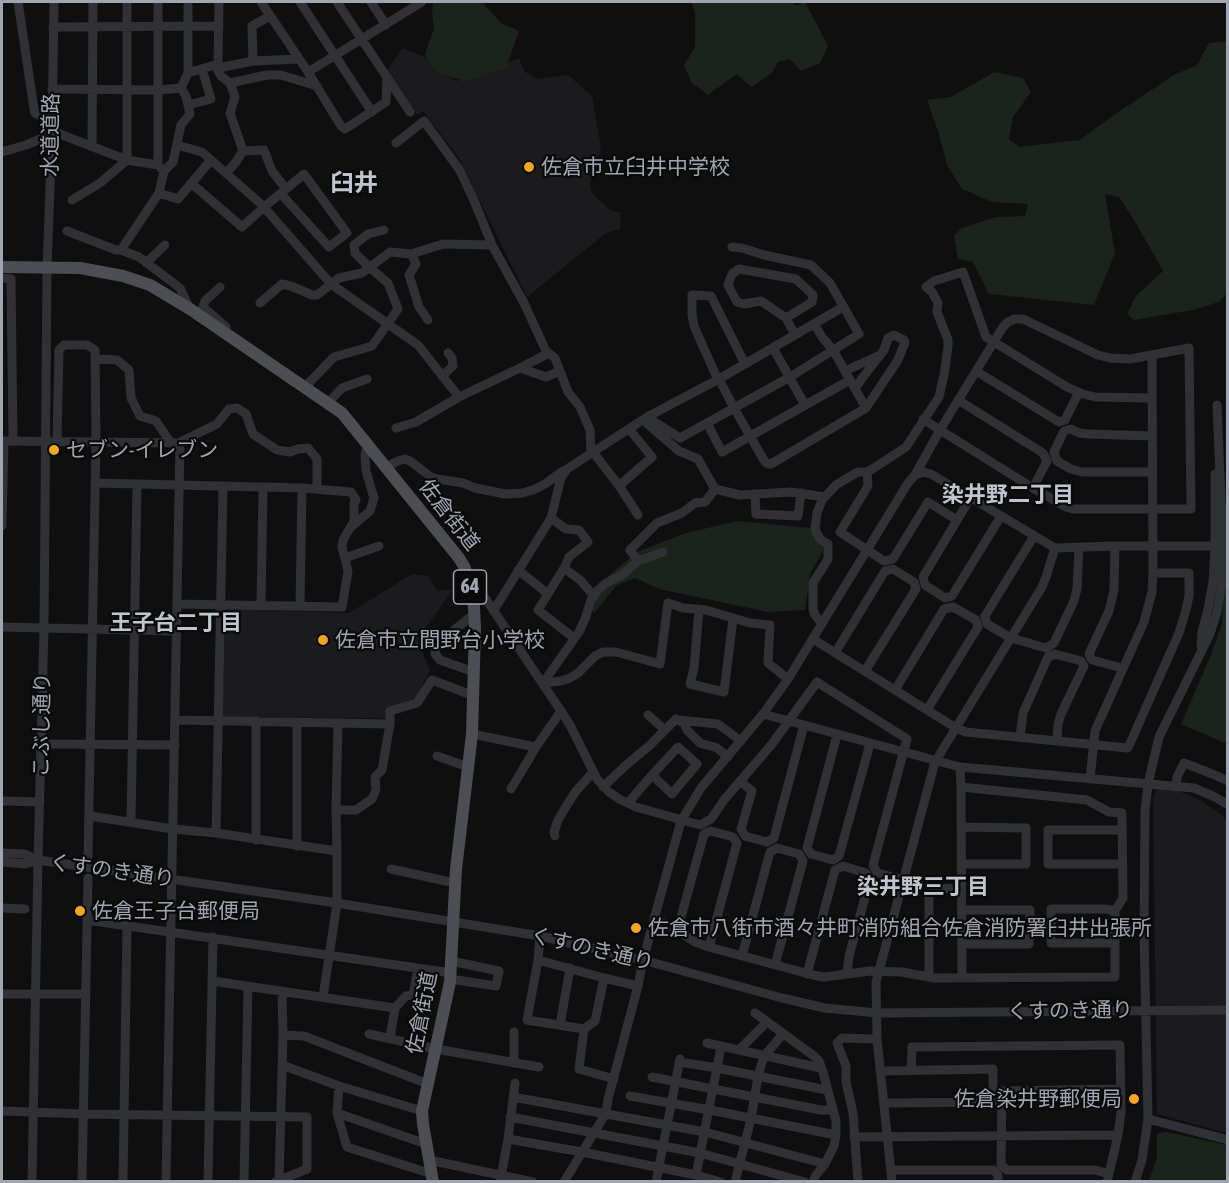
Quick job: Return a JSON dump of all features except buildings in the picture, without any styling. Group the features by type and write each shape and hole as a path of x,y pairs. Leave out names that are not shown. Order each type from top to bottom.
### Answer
{"main road":[{"name":"佐倉街道","path":"2,267 98,270 150,285 190,309 348,418 465,568 474,614 472,734 455,883 451,971 423,1112 432,1178"}],"street":[{"path":"18,2 35,113 52,129 127,160 161,168 173,162 181,125 190,114 186,96 181,88"},
{"name":"水道道路","path":"47,268 54,2"},
{"path":"92,146 93,2"},
{"path":"72,200 100,183 127,160 127,2"},
{"path":"121,250 159,193 161,168 158,2"},
{"path":"181,88 188,73 188,2"},
{"path":"219,2 218,66 221,76 230,83 235,97 230,113 243,151"},
{"path":"261,2 345,129 386,102 387,78"},
{"path":"300,2 372,112"},
{"path":"337,2 410,112"},
{"path":"371,2 386,25"},
{"path":"308,72 386,25 406,6 422,2"},
{"path":"253,61 252,26 270,16"},
{"path":"53,27 219,26"},
{"path":"188,73 253,61 299,59"},
{"path":"188,105 210,99 202,69"},
{"path":"230,83 267,75 281,75 317,86"},
{"path":"52,89 158,90 181,88"},
{"path":"396,143 424,121 459,169 492,245 524,303 546,351 555,357 568,392 580,407 590,430 592,453 619,486 638,515"},
{"path":"2,152 26,145 52,129"},
{"path":"177,145 202,152 226,173 264,207 331,284 418,345 459,397"},
{"path":"191,183 242,227 264,207 283,191 304,174 347,232 329,247 283,191 264,150 243,151"},
{"path":"226,173 243,151"},
{"path":"159,193 178,199 211,160"},
{"path":"305,387 334,357 372,346 398,309 388,283 355,253 354,246 368,234 384,230"},
{"path":"67,231 139,257 180,288 190,309"},
{"path":"260,303 282,285 317,295 339,278 362,273 390,252 411,254 443,244 492,245"},
{"path":"146,263 165,245"},
{"path":"645,418 680,438 790,377 859,334 830,283 810,265 732,247"},
{"path":"411,254 417,264 409,275 419,307 428,320"},
{"name":"こぶし通り","path":"32,1182 44,627 47,268"},
{"path":"786,318 812,302 813,296 795,279 739,269 732,274 728,285 737,302 744,304 761,301 786,318 795,335"},
{"path":"822,624 813,609 813,583 828,559 828,544 820,539 815,529 822,500 836,485 858,472 867,472 886,462 906,447 939,397 945,375 948,340 937,312 938,303 927,287 934,281 963,272 986,337 1067,387 1095,396 1151,398"},
{"path":"2,278 11,279 12,346 2,526"},
{"path":"220,287 205,301 203,307 226,327 223,332"},
{"path":"745,364 711,296 692,295 694,326 718,379 765,462 771,464 866,408 898,360 904,340 894,335 888,338 884,350 855,389"},
{"path":"386,467 405,459 436,479 463,483 505,494 522,494 545,484 645,418 843,307"},
{"path":"564,1182 606,1113 643,960 681,821 701,788 763,714 788,679 915,475 940,430 1003,327 1015,319 1023,319 1110,358 1130,359 1189,348 1191,509 1073,508 1033,488 940,430 923,419"},
{"path":"814,324 833,350 866,408"},
{"path":"57,441 59,350 64,345 87,345 95,354 117,360 129,370 131,398 140,416 156,421 174,443"},
{"path":"2,346 12,346"},
{"path":"773,348 805,405"},
{"path":"442,376 453,366 452,358 448,353"},
{"path":"396,428 416,422 459,397 549,353"},
{"path":"88,857 94,630 95,354"},
{"path":"707,423 722,452 805,405 878,356"},
{"path":"1090,779 1095,731 1144,621 1152,592 1152,356"},
{"path":"520,368 546,377 560,371"},
{"path":"976,371 1059,422 1065,420 1079,392"},
{"path":"328,403 342,388 367,379"},
{"path":"958,400 1043,453 1047,460 1033,488"},
{"path":"1135,1182 1142,1160 1148,1119 1144,932 1145,811 1148,784 1159,737 1200,653 1202,632 1222,546 1215,466 1222,403"},
{"path":"174,443 217,424 229,409 237,408 246,414 253,434 277,450 290,452 308,448 317,459 316,489"},
{"path":"645,418 679,451 698,459 715,489 740,495 791,492 825,497"},
{"path":"619,486 651,457 629,429"},
{"path":"1152,436 1088,434 1071,429 1064,431 1054,452 1057,461 1082,472 1152,472"},
{"path":"6,441 180,443 166,1182"},
{"path":"352,526 370,511 374,498 366,471 365,455 368,444"},
{"path":"494,610 551,518 561,478 567,469"},
{"path":"867,472 868,486 840,532 884,561 893,559 928,502 957,520"},
{"path":"915,475 923,472 931,474 1055,548 1222,546"},
{"path":"96,483 302,488 351,492 356,500 354,521 343,540 342,547 348,572 342,607 177,604"},
{"path":"131,821 137,485"},
{"path":"216,833 223,487"},
{"path":"261,605 263,488"},
{"path":"300,605 302,488"},
{"path":"638,561 630,549 657,523 682,513 695,503 705,502 715,489"},
{"path":"755,494 756,514 798,516 801,493"},
{"path":"971,497 923,577 925,585 945,598 952,596 1001,516"},
{"path":"551,518 566,529 579,530 588,542 569,556 538,610 574,638"},
{"path":"1034,536 985,616 987,624 1011,638 1046,648 1054,643 1074,601 1077,589 1078,547"},
{"path":"345,558 379,546"},
{"path":"1115,546 1114,590 1109,611 1089,654 1092,660 1122,668"},
{"path":"892,1182 877,1039 876,982 935,762 1042,587 1055,548"},
{"path":"543,683 574,638 594,596 606,583 622,575 638,561 663,552"},
{"path":"564,568 580,580 594,596"},
{"path":"835,653 885,571 893,569 914,582 916,589 865,672"},
{"path":"518,570 548,594"},
{"path":"813,639 966,732 1128,748 1183,622 1189,596 1189,573 1153,573"},
{"path":"468,577 494,610 543,683 603,787 636,807 700,825 711,819 724,800 772,744 817,682 907,739 873,866 877,873 904,880"},
{"path":"543,683 570,678 595,656 603,652 616,652 660,664 668,603 770,625 768,663 788,679"},
{"path":"895,690 944,609 953,607 976,620 978,627 927,710"},
{"path":"699,610 694,669 690,684 724,692 733,618"},
{"path":"474,614 437,644 435,654 440,660 474,672"},
{"path":"2,627 176,631"},
{"path":"1020,737 1023,713 1048,657 1055,654 1082,661 1084,666 1061,714 1056,741"},
{"path":"336,810 356,810 372,799 376,790 375,777 382,770 390,711 417,703 432,680 474,696"},
{"path":"512,789 536,747 561,711"},
{"path":"763,714 960,767 1194,788 1215,797 1227,806"},
{"path":"648,715 665,730"},
{"path":"676,719 718,724 741,741"},
{"path":"603,787 676,719"},
{"path":"676,719 684,723 687,730 700,743 717,748 728,757"},
{"path":"175,720 390,724"},
{"path":"256,721 256,840"},
{"path":"297,722 297,846"},
{"path":"323,997 337,903 338,723"},
{"path":"740,781 752,791 741,829 745,836 767,842 774,838 804,725"},
{"path":"472,734 536,747"},
{"path":"837,735 807,848 811,854 833,860 839,856 870,744"},
{"path":"49,744 175,745"},
{"path":"628,803 652,775 678,747 697,764 672,794 652,775"},
{"path":"437,756 468,767"},
{"path":"1176,787 1177,777 1184,763 1227,782"},
{"path":"960,767 962,978"},
{"path":"555,836 558,820 576,790 593,772"},
{"path":"1024,793 1025,773"},
{"path":"655,920 709,947 824,977 858,971 902,972 929,977 962,978 1115,977 1115,911 1123,898 1122,813 1109,812 1087,800 961,787"},
{"path":"2,801 40,802"},
{"path":"90,816 338,851"},
{"path":"962,827 1026,828 1026,864 962,864"},
{"path":"1122,830 1048,830 1048,864 1122,864"},
{"path":"675,928 681,917 704,834 711,831 733,837 737,843 709,947"},
{"path":"742,956 770,852 777,848 799,854 803,861 775,965"},
{"name":"くすのき通り","path":"2,853 24,854 38,860 337,903 540,936 643,960 825,1008 877,1013 1227,1010"},
{"name":"くすのき通り","path":"2,862 25,864 38,860"},
{"path":"807,974 836,870 843,866 866,873 870,879 849,956 847,973"},
{"path":"391,869 455,883"},
{"path":"82,1182 88,878"},
{"path":"929,977 929,894 934,890 961,888"},
{"path":"2,908 25,909"},
{"path":"962,910 1030,909 1029,944 962,944"},
{"path":"1114,943 1051,943 1051,909 1115,911"},
{"path":"87,920 329,956 451,971"},
{"path":"123,1182 127,926"},
{"path":"540,936 527,1020 584,1029 595,1021 604,978"},
{"path":"208,1182 213,938"},
{"path":"538,960 638,986"},
{"path":"390,1038 395,1008 406,996 413,994 418,968"},
{"path":"560,1025 570,968"},
{"path":"212,981 395,1008"},
{"path":"244,1182 248,986"},
{"path":"2,1111 33,1113 280,1116 307,1117 307,1169 277,1181 280,1116 283,1035 282,991"},
{"path":"2,994 86,994"},
{"path":"755,1013 819,1061 836,1121 836,1135 834,1146 813,1182"},
{"path":"739,1050 767,1022"},
{"path":"584,1029 579,1070 614,1079"},
{"path":"514,1032 514,1063"},
{"path":"369,1034 436,1049 538,1067"},
{"path":"735,1182 764,1056 783,1034"},
{"path":"283,1035 304,1036 428,1084"},
{"path":"858,1182 853,1113 846,1082 846,1066 837,1043 842,1038 877,1039"},
{"path":"707,1043 821,1068"},
{"path":"912,1070 912,1047 1120,1046 1121,1089 1121,1112 1108,1178 1095,1170 1007,1170 1001,1164 1002,1091 1121,1089"},
{"path":"696,1175 721,1047"},
{"path":"656,1182 680,1060 827,1090"},
{"path":"282,1065 339,1086 423,1112"},
{"path":"880,1071 993,1069 993,1102 884,1103"},
{"path":"652,1077 821,1110 832,1110"},
{"path":"501,1178 515,1083"},
{"path":"339,1086 337,1113 347,1147 432,1178"},
{"path":"630,1096 836,1135"},
{"path":"513,1097 705,1132 825,1164"},
{"path":"337,1113 426,1144"},
{"path":"510,1118 700,1153 805,1182"},
{"path":"1148,1119 1227,1140"},
{"path":"854,1137 1118,1135"},
{"path":"508,1139 659,1167 721,1182"},
{"path":"429,1160 501,1178 533,1182"},
{"path":"891,1170 994,1170 998,1175 998,1182"}],"shaded area":[{"path":"433,2 482,2 501,23 519,31 506,68 465,81 437,73 425,54 434,29"},
{"path":"691,2 794,2 796,5 805,2 828,46 820,63 801,71 790,59 778,62 772,73 751,87 737,74 708,95 692,83 684,65 695,47 695,12"},
{"path":"1227,41 1227,293 1219,302 1193,310 1134,320 1127,314 1136,296 1163,271 1119,197 1105,194 1115,253 1094,305 989,294 973,262 958,259 954,236 962,228 996,217 1025,216 1028,204 992,202 962,189 947,165 927,100 951,97 994,72 1023,78 1031,92 1013,117 1009,139 1019,147 1080,140 1174,75 1197,65 1209,43"},
{"name":"佐倉市立臼井中学校","path":"402,48 442,64 440,72 457,81 519,58 524,71 536,79 568,75 592,96 601,148 590,183 592,193 610,210 621,213 620,229 606,233 527,297 459,158 423,111 417,115 387,71"},
{"path":"738,521 810,528 824,539 823,551 810,574 805,610 768,612 659,589 635,578 617,585 594,613 587,602 599,584 637,552 686,533"},
{"path":"1226,551 1227,744 1181,724 1211,655 1222,623"},
{"name":"佐倉市立間野台小学校","path":"412,574 428,576 437,591 453,589 423,632 421,648 430,670 416,699 386,708 386,718 222,717 226,609 349,613"},
{"path":"1157,787 1181,792 1200,800 1227,821 1227,1133 1157,1114 1153,799"},
{"path":"1167,1132 1227,1145 1227,1181 1149,1181 1157,1157 1157,1133"}],"place":[{"name":"佐倉市立臼井中学校","path":"529,167"},
{"name":"セブン-イレブン","path":"54,450"},
{"name":"佐倉市立間野台小学校","path":"323,640"},
{"name":"佐倉王子台郵便局","path":"80,911"},
{"name":"佐倉市八街市酒々井町消防組合佐倉消防署臼井出張所","path":"636,928"},
{"name":"佐倉染井野郵便局","path":"1134,1099"}],"district":[{"name":"臼井","path":"354,183"},
{"name":"染井野二丁目","path":"1008,495"},
{"name":"王子台二丁目","path":"176,623"},
{"name":"染井野三丁目","path":"923,887"}]}
